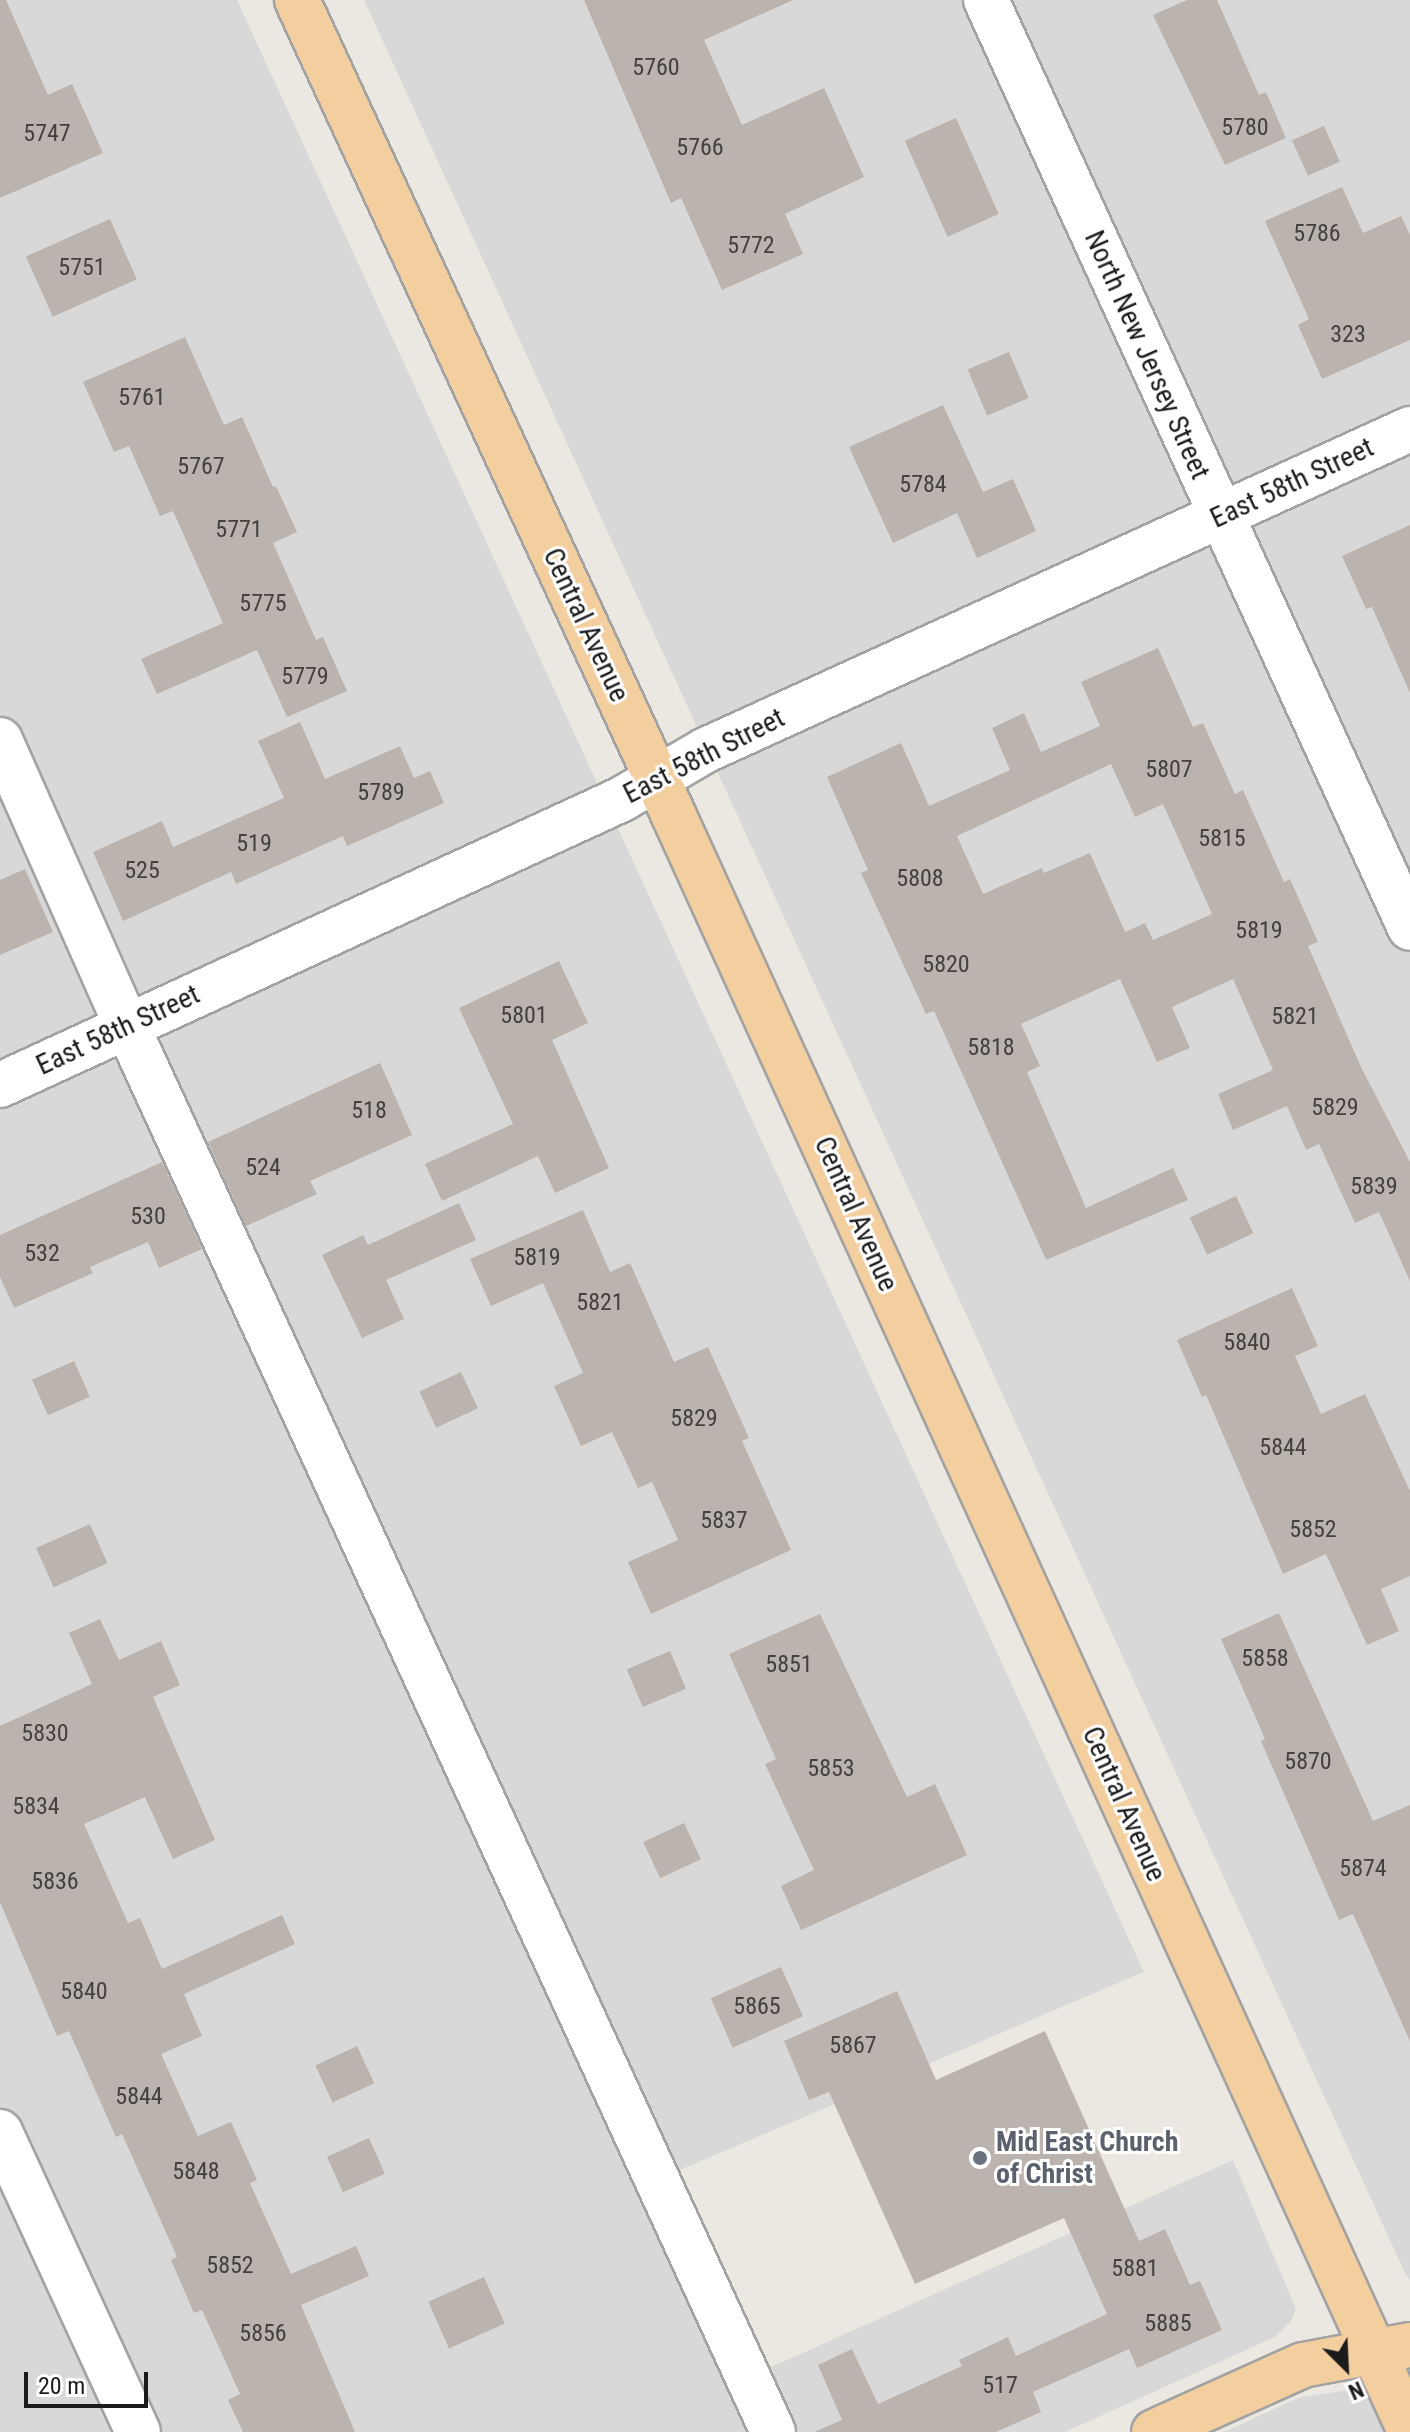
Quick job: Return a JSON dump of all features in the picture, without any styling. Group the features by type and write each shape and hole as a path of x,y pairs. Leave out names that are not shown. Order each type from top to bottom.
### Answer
{"main road":[{"name":"Central Avenue","path":"297,0 1392,2348 1410,2431"},
{"path":"1154,2432 1303,2365 1392,2348"}],"street":[{"name":"North New Jersey Street","path":"986,0 1410,928"},
{"name":"East 58th Street","path":"0,1085 622,799 706,750 1410,429"},
{"path":"0,740 127,1026 773,2432"},
{"path":"0,2132 138,2432"}],"shaded area":[{"path":"0,0 237,0 1144,1972 668,2175 756,2374 1233,2160 1296,2309 1291,2321 1275,2337 1065,2432 0,2432"},
{"path":"364,0 1410,0 1410,2280 1405,2273"},
{"path":"1410,2380 1410,2432 1224,2432 1298,2398"}],"building":[{"path":"0,0 6,0 48,95 72,84 103,153 0,198"},
{"path":"584,0 793,0 704,40 742,125 824,88 864,177 785,214 803,254 722,290 681,198 671,203"},
{"path":"1187,0 1217,0 1259,95 1266,92 1286,138 1225,165 1153,15"},
{"path":"956,118 999,214 948,237 905,141"},
{"path":"1324,126 1340,162 1308,176 1292,140"},
{"path":"1342,187 1363,233 1401,216 1410,235 1410,340 1322,379 1298,325 1309,319 1265,221"},
{"path":"110,219 137,279 53,317 26,256"},
{"path":"185,337 224,425 242,417 273,487 276,486 297,532 273,543 316,640 323,637 347,691 287,717 257,650 157,694 141,659 223,623 173,511 160,516 129,446 114,452 83,382"},
{"path":"1009,352 1029,398 987,416 968,370"},
{"path":"943,405 983,492 1013,479 1036,531 977,558 957,513 893,543 849,447"},
{"path":"1410,525 1410,693 1372,607 1366,609 1342,556"},
{"path":"1158,648 1193,727 1203,723 1235,794 1243,790 1284,882 1290,879 1318,942 1308,946 1361,1067 1410,1162 1410,1281 1379,1212 1355,1223 1319,1144 1306,1150 1287,1106 1233,1130 1218,1094 1273,1070 1233,979 1172,1007 1190,1048 1157,1062 1120,979 1021,1024 1040,1066 1027,1072 1086,1208 1173,1168 1188,1200 1046,1260 934,1011 926,1014 861,873 868,870 827,777 901,743 929,806 1010,770 992,728 1024,713 1041,752 1100,726 1081,682","holes":["1111,764 1135,817 1163,804 1212,914 1153,940 1145,923 1125,932 1090,853 1044,873 1042,868 983,894 957,836"]},
{"path":"300,722 325,779 400,746 414,778 430,771 444,803 347,846 343,836 236,884 231,872 123,921 93,852 162,821 173,847 284,798 258,741"},
{"path":"25,869 53,932 0,955 0,880"},
{"path":"559,961 588,1023 552,1040 609,1168 555,1193 538,1156 442,1201 425,1164 513,1124 459,1008"},
{"path":"380,1063 412,1135 310,1181 317,1194 246,1226 208,1142"},
{"path":"162,1162 202,1249 159,1268 148,1242 90,1267 93,1273 14,1308 0,1277 0,1235"},
{"path":"1236,1196 1253,1233 1207,1255 1190,1218"},
{"path":"459,1203 476,1240 386,1280 404,1319 362,1338 322,1255 363,1235 368,1245"},
{"path":"583,1210 610,1272 630,1263 674,1362 708,1347 749,1438 742,1441 791,1550 651,1614 628,1562 678,1540 652,1482 638,1488 612,1432 581,1446 554,1386 583,1373 543,1283 491,1306 470,1259"},
{"path":"1292,1288 1318,1346 1295,1356 1321,1414 1365,1394 1410,1491 1410,1576 1381,1589 1399,1631 1367,1645 1326,1554 1283,1574 1206,1395 1202,1397 1177,1340"},
{"path":"74,1361 90,1397 48,1415 32,1380"},
{"path":"461,1372 478,1408 436,1428 419,1391"},
{"path":"90,1524 107,1563 54,1587 36,1548"},
{"path":"1279,1613 1373,1821 1410,1805 1410,2041 1353,1914 1339,1920 1261,1741 1265,1739 1221,1639"},
{"path":"820,1614 907,1797 935,1784 967,1855 801,1930 781,1886 814,1870 765,1764 776,1759 729,1654"},
{"path":"100,1619 119,1660 161,1641 180,1685 153,1697 215,1840 173,1859 145,1797 84,1824 128,1923 140,1918 162,1969 282,1915 295,1944 184,1994 202,2036 161,2054 198,2136 231,2122 257,2180 250,2183 291,2274 356,2246 369,2276 301,2305 355,2432 243,2432 228,2400 240,2394 202,2310 194,2313 171,2260 177,2257 122,2134 116,2137 69,2031 57,2036 0,1902 0,1726 92,1684 69,1633"},
{"path":"670,1651 686,1689 643,1707 627,1669"},
{"path":"684,1823 701,1859 660,1878 643,1842"},
{"path":"781,1967 803,2016 733,2048 711,1998"},
{"path":"897,1991 936,2080 1045,2031 1139,2241 1165,2229 1190,2285 1200,2281 1222,2330 1137,2368 1129,2349 1033,2392 1041,2412 996,2432 814,2432 842,2420 818,2365 852,2349 878,2404 962,2366 959,2360 1008,2337 1016,2356 1107,2314 1064,2218 915,2284 829,2092 809,2100 784,2041"},
{"path":"357,2046 374,2083 333,2103 315,2065"},
{"path":"369,2138 385,2174 343,2192 327,2157"},
{"path":"484,2277 505,2324 449,2348 428,2302"}],"place":[{"name":"Mid East Church of Christ","path":"980,2158"}]}
